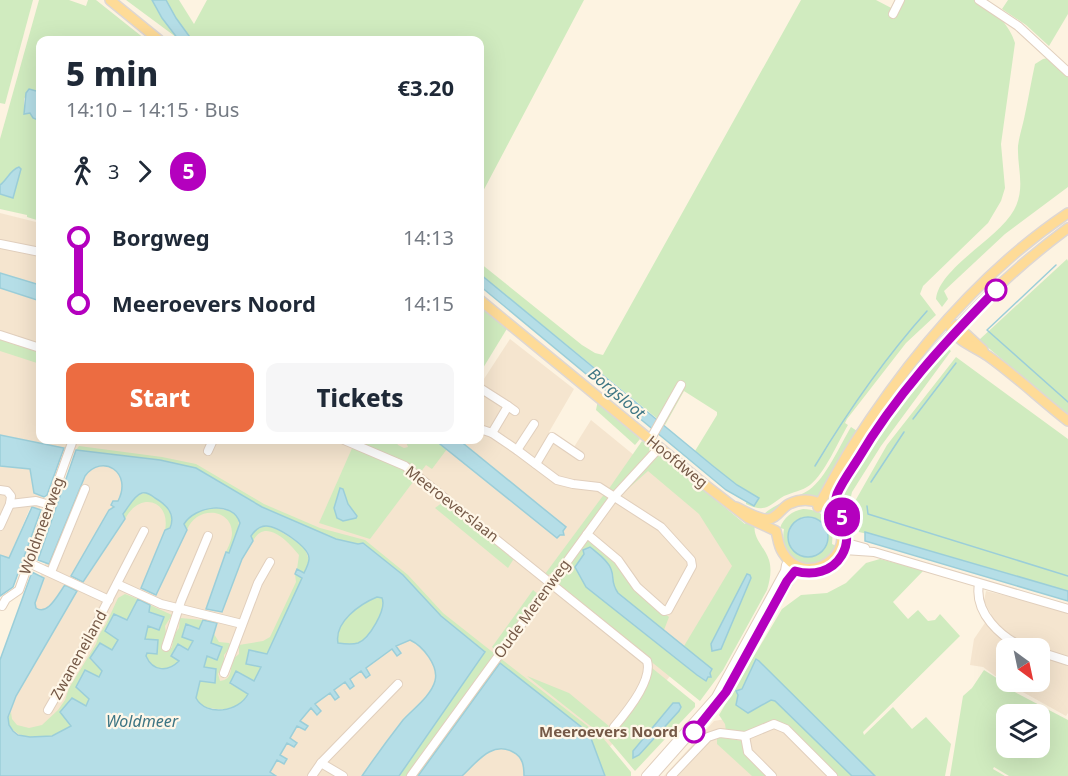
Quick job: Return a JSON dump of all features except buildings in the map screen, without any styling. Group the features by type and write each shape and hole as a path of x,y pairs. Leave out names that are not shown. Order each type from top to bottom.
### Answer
{"main road":[{"path":"110,0 154,36"},
{"path":"819,505 851,448 922,348 985,282 1068,213"},
{"path":"835,511 836,495 891,409 956,330 1020,268 1068,228"},
{"name":"Hoofdweg","path":"484,303 618,411 659,448 748,518 774,530"},
{"path":"947,321 1068,421"},
{"name":"Hoofdweg","path":"736,507 771,519 792,503 805,500 819,505"},
{"path":"802,504 819,505 835,511 844,524 844,545 836,563 824,571 809,574 793,568 776,549 774,530 777,522 787,510 802,504"},
{"path":"819,505 833,520 838,539 844,545"}],"street":[{"path":"893,14 900,0"},
{"path":"979,0 1018,26 1068,72"},
{"path":"0,244 36,251"},
{"path":"940,313 947,321"},
{"path":"0,335 36,347"},
{"path":"650,440 681,385"},
{"path":"484,391 512,409 492,433"},
{"path":"517,450 534,424"},
{"path":"484,430 492,433 517,450 557,480 599,487 661,527 691,561 692,566 668,610 664,611 645,596 618,560 587,534"},
{"path":"536,464 552,437 580,456"},
{"name":"Woldmeerweg","path":"2,606 6,599 19,590 72,444"},
{"path":"208,451 211,444"},
{"name":"Meeroeverslaan","path":"353,444 405,466 648,664 636,700 614,727"},
{"name":"Oude Merenweg","path":"411,776 614,497 659,448"},
{"path":"51,572 86,489"},
{"path":"0,490 7,491 11,496 10,504 0,526"},
{"path":"10,504 36,501 50,505"},
{"name":"Zwaneneiland","path":"48,710 144,531"},
{"path":"166,647 178,609 208,536"},
{"path":"844,545 1068,609"},
{"path":"224,673 258,583 270,562"},
{"name":"Zwaneneiland","path":"29,563 109,600"},
{"path":"646,776 716,698 777,587 793,568"},
{"path":"653,776 721,699 793,568"},
{"path":"117,584 178,609 242,624"},
{"path":"980,584 978,599 986,615 1008,638"},
{"path":"1050,655 1068,661"},
{"path":"312,776 321,763 398,684"},
{"path":"671,776 714,733 752,735 769,725 778,725 786,729 833,776"},
{"path":"745,736 748,752 772,776"},
{"path":"321,763 343,776"}],"shaded area":[{"path":"0,213 36,222 36,444 484,444 484,379 510,339 574,389 549,432 574,447 591,420 711,518 740,564 677,668 585,776 258,776 269,680 30,753 0,719 28,609 86,455 0,438"},
{"path":"0,466 30,469 34,493 44,497 40,509 30,508 9,558 0,555"},
{"path":"986,591 1068,611 1068,713 1066,716 1050,707 1050,704 1044,704 1023,692 1050,692 1050,638 996,638 996,676 983,667 970,665 974,639 991,614 984,601"},
{"path":"775,710 843,776 664,776 714,721"}],"green space":[{"path":"0,0 33,0 5,104 0,103"},
{"path":"39,0 69,0 86,6 88,0 96,0 141,36 36,36 36,91 29,89 24,99 24,114 36,114 36,220 27,215 0,209 0,194 13,197 21,169 19,167 13,170 0,185 0,139"},
{"path":"126,0 152,0 162,18 177,36"},
{"path":"166,0 179,0 194,24 207,0 584,0 484,189 484,36 189,36"},
{"path":"801,0 876,0 897,11 904,0 974,0 994,12 1005,23 1015,43 1001,144 1005,188 1001,201 988,223 923,286 920,294 936,315 906,343 847,419 845,423 848,425 816,480 807,487 784,496 766,507 758,508 746,504 746,502 754,506 758,498 737,485 695,451 717,412 684,391 665,425 484,277 484,266 582,345 603,355"},
{"path":"1008,0 1068,0 1068,14 1049,46 1026,25 1002,9"},
{"path":"1048,58 1068,76 1068,187 1005,234 944,291 948,299 942,307 936,299 947,276 1006,221 1018,202 1020,186 1018,146 1035,64"},
{"path":"1067,259 1068,261 1068,415 979,340"},
{"path":"484,307 508,327 484,366"},
{"path":"0,338 36,349 36,363 0,351"},
{"path":"945,346 951,351 881,446 852,492 849,505 854,533 852,543 849,539 847,524 839,508 840,497 870,444"},
{"path":"956,357 1068,439 1068,591 859,532 854,503 887,445"},
{"path":"598,400 640,439 635,445 596,410"},
{"path":"851,427 860,433 819,497 772,515 764,514 815,485 827,470"},
{"path":"642,441 649,446 650,455 615,491 608,490"},
{"path":"363,444 397,444 404,448 408,447 407,444 440,444 447,449 432,469 426,465 420,473"},
{"path":"79,446 196,464 264,504 320,528 365,540 408,575 443,613 495,654 408,776 399,776 485,651 441,616 403,575 363,543 336,539 262,507 196,468 76,450"},
{"path":"353,446 405,469 416,478 370,539 319,523"},
{"path":"658,456 664,457 745,524 748,520 755,524 755,534 770,564 767,590 723,670 700,701 556,585 556,579 588,539 615,559 639,593 669,617 664,630 618,593 611,581 584,553 586,587 697,675 706,681 708,677 711,677 712,669 684,646 732,566 699,514 648,471 620,496","holes":["747,574 751,578 721,649 713,640"]},
{"path":"146,493 163,503 170,512 172,517 168,530 165,530 166,520 163,512 153,503 138,504 125,519 122,514 135,498"},
{"path":"605,493 608,496 607,501 556,572 545,574"},
{"path":"443,502 511,555 513,560 508,568 435,508"},
{"path":"212,508 231,511 239,519 238,530 229,553 226,552 232,533 226,518 220,514 205,513 198,516 187,530 184,524 196,512"},
{"path":"799,510 817,512 830,524 832,544 836,546 825,561 805,564 794,560 787,551 783,535 784,529 780,528 786,518","holes":["803,517 816,518 822,523 797,554 789,539 793,524"]},
{"path":"265,526 273,527 304,546 309,560 304,573 297,569 299,555 277,534 264,531 258,534 253,541 251,536 257,529"},
{"path":"880,559 924,570 893,602 908,619 918,610 928,621 935,620 940,614 960,636 863,732 864,735 893,707 912,729 926,717 951,744 945,776 875,776 756,659 736,702 748,713 771,700 775,701 852,776 837,776 785,725 750,733 726,731 725,724 719,715 782,609 801,595 827,593 846,583 866,563"},
{"path":"295,574 302,578 267,654 249,650 261,667 254,681 230,684 248,694 244,700 228,709 201,706 196,698 200,681 215,683 204,668 207,656 221,647 211,643 214,634 219,642 229,643 231,646 224,655 224,663 218,674 220,681 229,676 233,659 239,654 239,645 263,641 270,637 296,582"},
{"path":"533,590 539,595 498,652 492,647"},
{"path":"125,594 138,599 127,620 105,631 118,640 112,651 90,659 102,671 99,677 76,686 90,699 76,720 63,731 46,737 27,737 12,729 7,721 11,712 12,719 17,725 29,728 42,725 58,710 96,644 118,598"},
{"path":"377,597 382,598 382,609 367,636 356,644 338,643 338,635 344,621 356,609"},
{"path":"150,605 172,615 165,626 166,634 162,648 164,650 169,651 172,647 180,618 203,620 200,629 186,625 193,641 188,650 178,645 180,661 174,666 161,669 154,667 146,656 158,641 145,639 148,627 163,617 148,611"},
{"path":"500,658 603,738 631,772 631,776 605,776 595,749 500,663 418,776 415,776"},
{"path":"652,668 695,703 695,707 635,771 608,739 633,707","holes":["673,703 679,703 681,708 679,711 639,755 633,751"]},
{"path":"984,670 996,678 996,692 1015,692 1038,704 996,704 996,758 1050,758 1050,711 1068,720 1068,776 1009,776 994,767 993,769 1005,776 950,776 963,696 972,688"},
{"path":"527,676 569,693 610,727 603,736"},
{"path":"717,737 743,741 769,776 752,776 717,744"}],"water":[{"path":"152,0 166,0 189,36 176,36"},
{"path":"29,89 36,91 36,119 30,113 24,114 26,93"},
{"path":"19,167 21,169 13,198 0,194 0,185 13,170"},
{"path":"0,273 36,284 36,300 0,288"},
{"name":"Borgsloot","path":"484,277 713,466 737,485 759,498 754,506 726,490 484,289"},
{"path":"0,435 64,448 47,495 44,497 34,493 30,469 0,466"},
{"path":"440,444 464,444 566,527 563,531 564,535 557,538"},
{"name":"Woldmeer","path":"76,450 160,460 196,468 262,507 336,539 363,543 403,575 441,616 485,652 399,776 362,776 403,720 433,687 435,669 429,657 410,640 396,646 401,653 397,656 392,649 366,668 370,675 366,678 361,671 350,679 354,686 350,689 345,682 334,690 339,697 335,700 330,693 315,704 321,711 317,715 311,708 300,721 308,726 305,730 297,726 290,738 297,743 294,747 287,743 280,755 287,759 284,764 277,760 270,772 276,776 0,776 0,660 32,572 44,578 35,603 36,608 40,610 49,607 65,585 77,591 16,696 8,717 13,731 18,735 30,737 52,736 71,726 60,712 72,698 86,706 89,699 76,687 85,670 99,677 102,671 90,658 100,643 112,650 118,640 105,631 114,614 127,620 138,599 150,605 149,612 164,617 159,630 148,626 145,639 158,640 157,654 147,653 146,656 157,668 170,667 179,661 171,656 178,644 188,650 193,641 182,637 186,624 199,629 203,620 217,623 211,643 222,647 217,660 207,656 204,667 216,669 215,683 200,681 196,698 207,708 214,710 237,705 248,694 230,683 236,671 254,681 261,667 246,664 249,650 267,654 302,578 295,574 297,569 304,573 309,559 308,554 299,543 285,533 266,526 259,528 251,536 253,541 242,559 222,612 206,609 226,552 229,553 240,523 230,511 222,508 205,510 196,513 184,524 187,530 156,595 141,588 165,530 170,528 172,518 169,510 163,504 144,493 136,496 131,502 123,514 125,519 83,582 71,576 109,510 114,507 111,505 113,501 118,501 122,491 119,474 107,466 99,466 85,476 49,564 38,560","holes":["377,597 382,598 380,616 367,636 356,644 338,643 338,635 344,621 370,600"]},
{"path":"340,488 343,489 356,518 343,521 337,518 334,508"},
{"path":"32,507 41,510 13,587 0,596 0,555 9,558"},
{"path":"808,517 822,523 828,537 822,551 808,557 794,551 788,537 794,523"},
{"path":"865,532 1068,591 1068,601 865,541"},
{"path":"590,547 610,566 614,586 618,593 712,669 711,677 708,677 706,681 697,675 586,587 575,567 584,554 583,550"},
{"path":"747,574 751,578 721,649 712,651 711,644"},
{"path":"756,659 875,776 852,776 775,701 771,700 748,713 736,705 738,695 736,691 742,689"},
{"path":"500,663 589,733 605,776 524,776 519,756 505,749 498,749 485,755 462,776 418,776"},
{"path":"673,703 679,703 681,707 679,711 639,755 633,758 633,751"}],"waterway":[{"path":"1056,265 987,330 1068,402"},
{"path":"815,466 867,386 927,311"},
{"path":"913,419 956,363"},
{"path":"871,482 904,432"},
{"path":"867,506 868,514 1068,576"}],"bus line":[{"name":"5","path":"694,732 726,692 787,581 795,571 809,574 824,571 841,557 847,543 844,524 836,505 836,495 898,399 954,333 996,290"}],"place":[{"name":"Meeroevers Noord","path":"694,732"}]}
